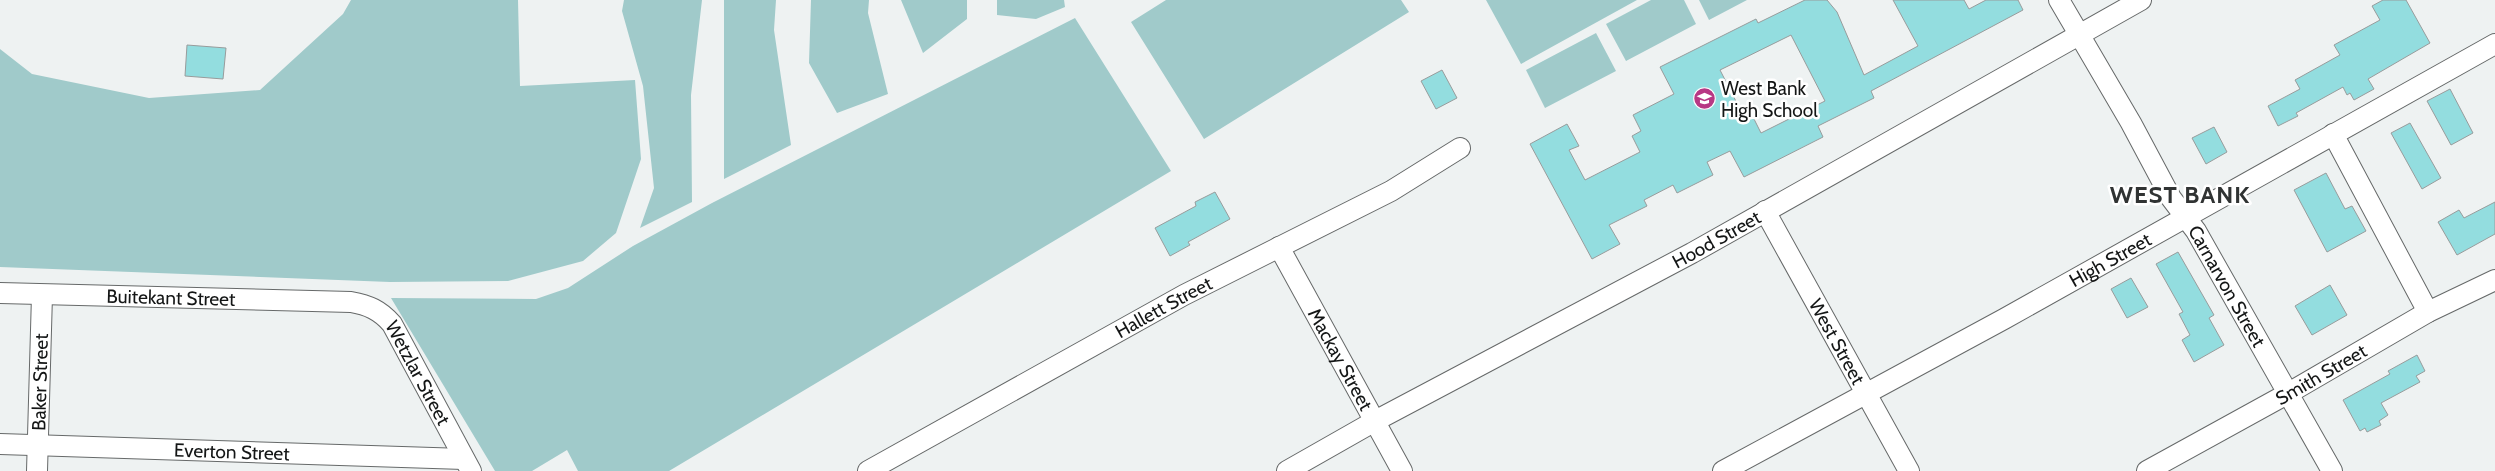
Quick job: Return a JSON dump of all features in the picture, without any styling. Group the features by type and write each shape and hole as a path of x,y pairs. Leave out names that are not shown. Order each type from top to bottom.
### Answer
{"street":[{"name":"Carnarvon Street","path":"2059,0 2080,33 2170,198 2196,231 2332,471"},
{"name":"Hood Street","path":"1287,471 1375,421 1765,211 2141,0"},
{"name":"High Street","path":"1723,471 2185,219 2495,44"},
{"path":"2333,134 2428,312"},
{"name":"Hallett Street","path":"868,471 894,465 1175,300 1391,190 1460,148"},
{"name":"West Street","path":"1765,211 1909,471"},
{"name":"Mackay Street","path":"1279,247 1402,471"},
{"name":"Smith Street","path":"2147,471 2287,394 2428,312 2495,280"},
{"name":"Buitekant Street","path":"0,293 343,303"},
{"name":"Baker Street","path":"37,471 42,294"},
{"name":"Wetzlar Street","path":"343,303 364,304 378,310 392,324 467,465"},
{"name":"Everton Street","path":"0,444 467,465"}],"shaded area":[{"path":"351,0 518,0 520,86 635,80 641,159 616,233 583,261 508,281 390,282 0,267 0,49 32,74 149,98 260,90 343,14"},
{"path":"624,0 702,0 691,95 692,202 640,228 654,188 643,86 622,11"},
{"path":"724,0 776,0 774,30 791,145 724,179"},
{"path":"811,0 869,0 868,13 888,94 837,113 809,63"},
{"path":"901,0 967,0 967,19 923,53"},
{"path":"997,0 1064,0 1065,7 1036,19 997,15"},
{"path":"1166,0 1401,0 1409,12 1204,139 1131,22"},
{"path":"1486,0 1637,0 1521,64"},
{"path":"1651,0 1684,0 1696,24 1626,61 1606,24"},
{"path":"1699,0 1747,0 1709,20"},
{"path":"1075,18 1171,171 669,471 578,471 567,450 532,471 495,471 391,298 536,299 568,288 633,246 712,203"},
{"path":"1596,33 1616,71 1545,108 1526,70"}],"building":[{"path":"1805,0 1827,0 1837,12 1864,75 1918,46 1893,0 1964,0 1969,9 1986,0 2018,0 2023,10 1871,91 1874,98 1818,126 1823,137 1744,177 1730,151 1707,162 1713,175 1677,193 1673,185 1644,200 1647,206 1609,225 1620,244 1592,259 1530,144 1567,124 1579,146 1569,150 1585,180 1640,152 1632,136 1641,131 1633,115 1674,94 1660,67 1756,19 1758,23","holes":["1791,35 1825,101 1761,133 1751,113 1744,117 1720,70"]},
{"path":"2383,0 2406,0 2430,43 2368,79 2374,89 2354,100 2350,93 2347,95 2343,87 2296,113 2298,116 2278,126 2268,106 2300,89 2295,80 2340,55 2334,45 2380,20 2372,6"},
{"path":"187,45 226,48 223,79 185,76"},
{"path":"1442,70 1457,98 1436,109 1421,81"},
{"path":"2450,89 2473,133 2451,145 2427,101"},
{"path":"2410,123 2441,178 2422,189 2391,133"},
{"path":"2214,127 2227,152 2206,164 2192,138"},
{"path":"2326,173 2345,209 2352,206 2366,231 2327,252 2294,190"},
{"path":"1215,192 1230,219 1188,242 1190,245 1170,256 1155,228 1196,206 1195,202"},
{"path":"2495,202 2495,234 2457,255 2438,222 2459,210 2464,218"},
{"path":"2178,252 2214,315 2209,318 2224,345 2194,362 2182,340 2190,335 2179,314 2183,312 2156,264"},
{"path":"2131,278 2148,307 2127,318 2111,289"},
{"path":"2330,285 2347,315 2312,335 2295,306"},
{"path":"2417,355 2425,371 2416,376 2420,382 2381,403 2388,415 2379,421 2381,425 2367,432 2365,428 2360,431 2343,400 2390,374 2388,371"}],"place":[{"name":"West Bank High School","path":"1705,99"}],"district":[{"name":"WEST BANK","path":"2180,194"}]}
